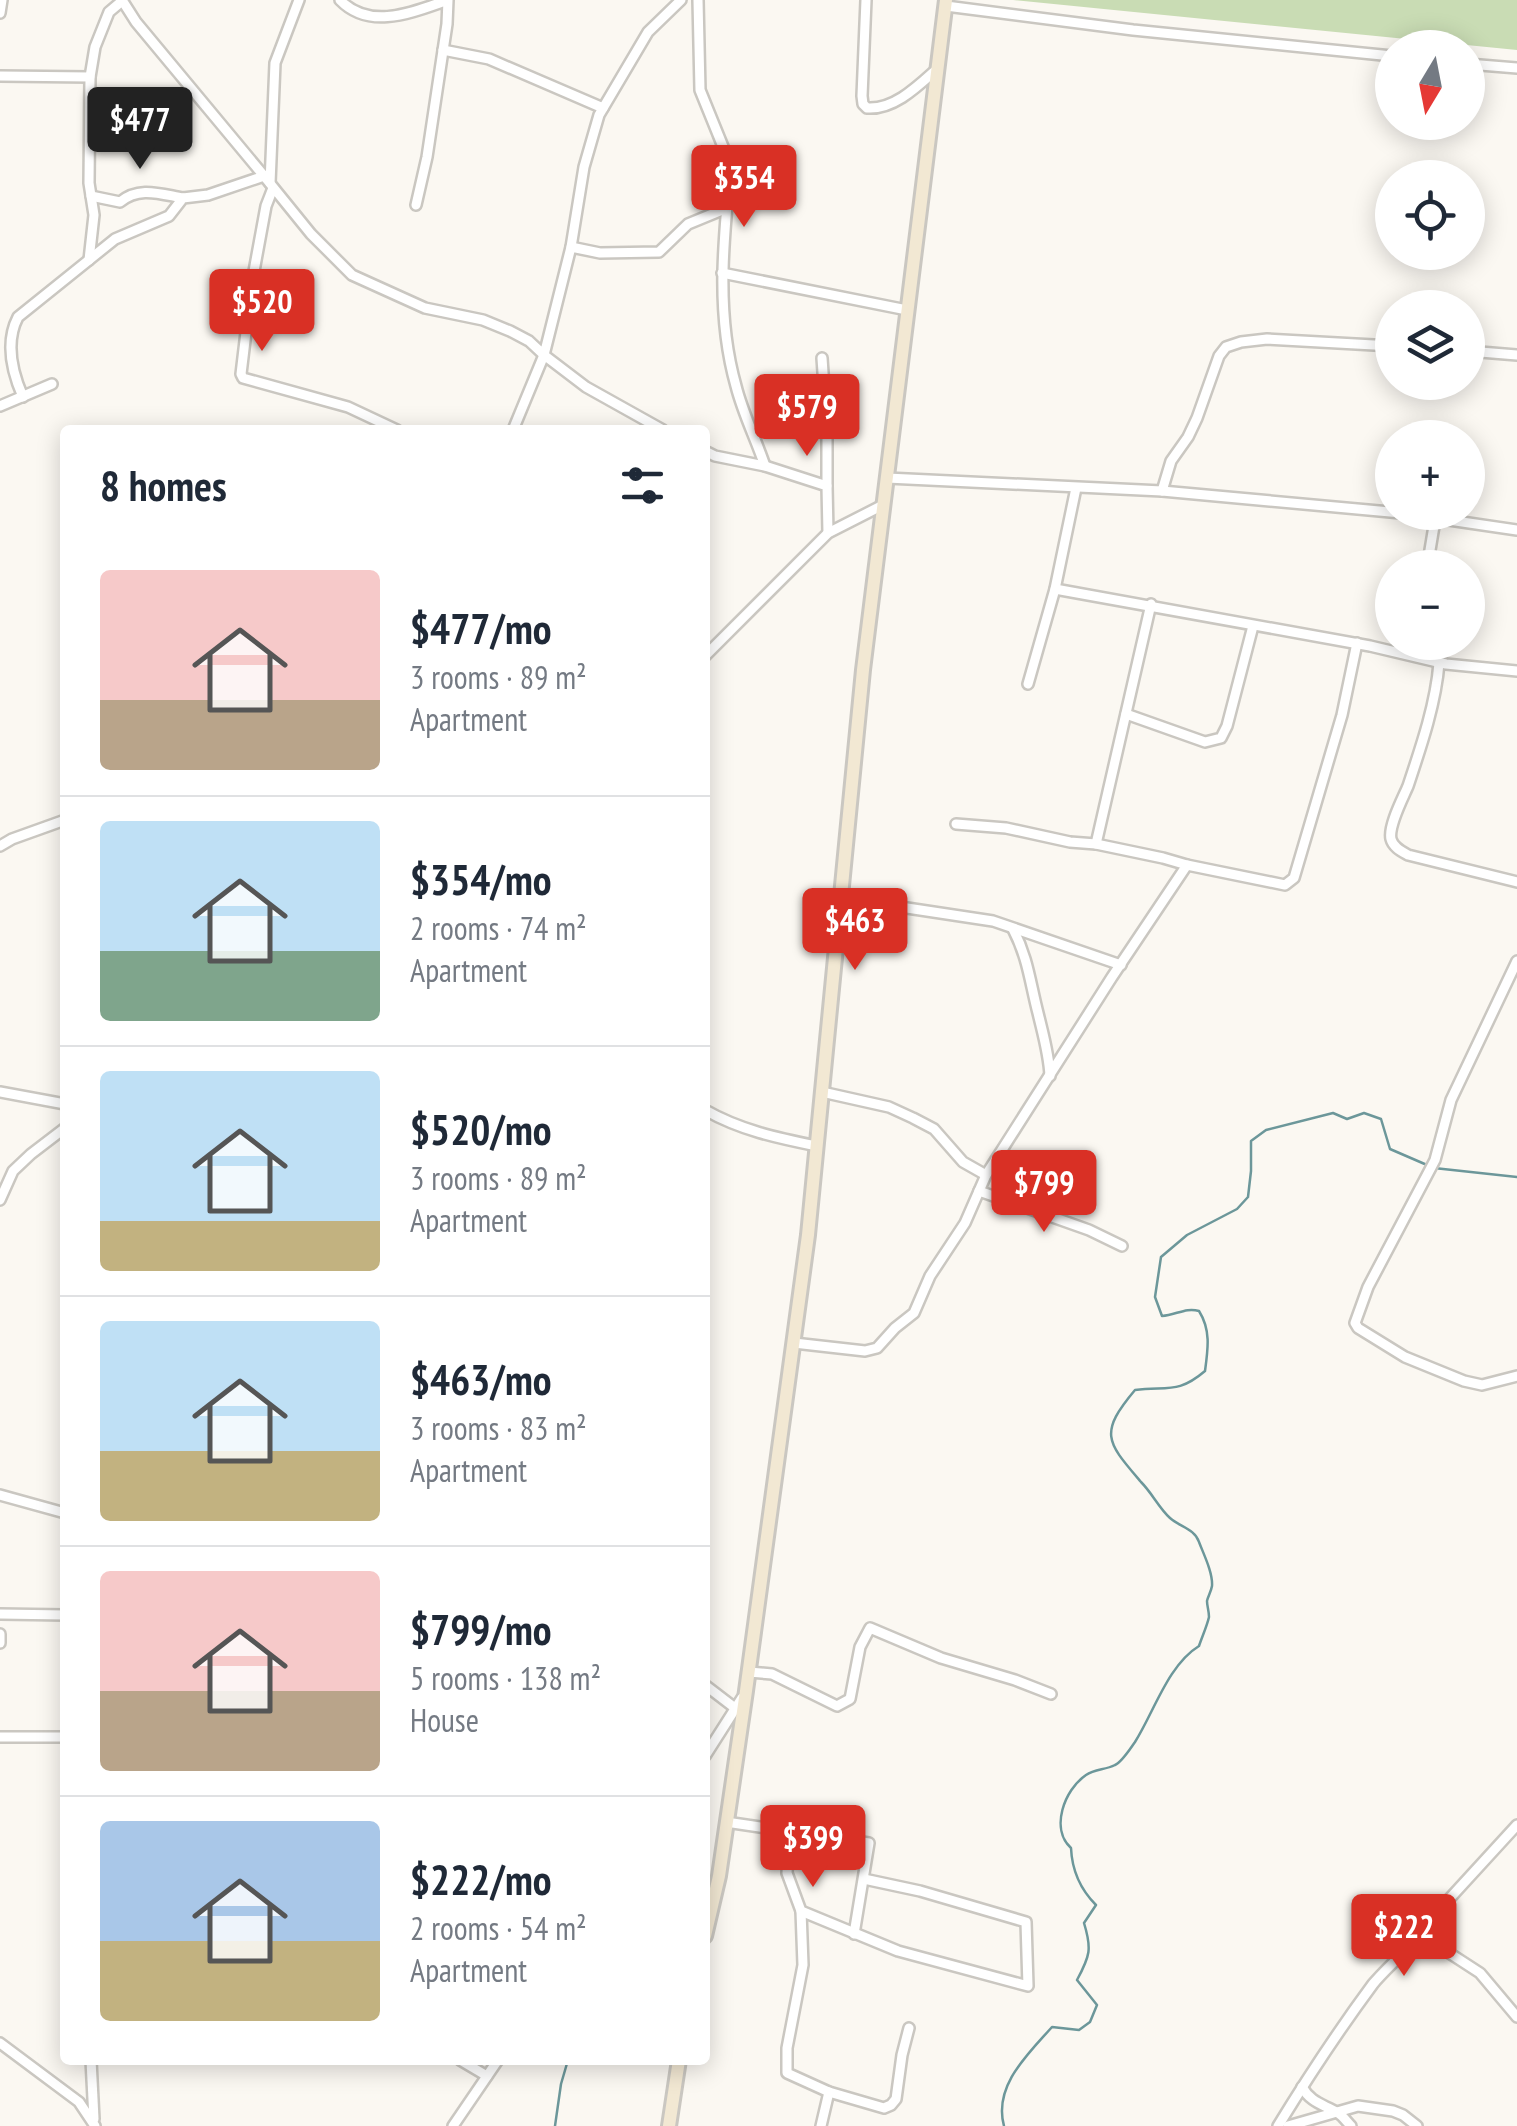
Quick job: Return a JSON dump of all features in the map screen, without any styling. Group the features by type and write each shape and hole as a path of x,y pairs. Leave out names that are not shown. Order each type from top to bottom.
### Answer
{"main road":[{"path":"710,1913 746,1691 794,1343 863,670 946,3"},
{"path":"668,2126 678,2065"}],"street":[{"path":"0,12 2,0"},
{"path":"89,260 94,215 89,183 90,77 95,47 108,12 122,0 311,234 352,275 425,308 510,330 586,387 654,425"},
{"path":"299,0 276,63 269,183 252,282 243,378 348,407 386,425"},
{"path":"340,0 371,18 411,12 448,0 416,205"},
{"path":"515,425 544,355 571,247 584,168 602,108 648,32 680,0"},
{"path":"698,0 700,90 730,172 722,273 724,325 734,381 765,466"},
{"path":"866,0 862,83 863,104 867,108 886,107 938,68"},
{"path":"946,3 1133,30 1375,54"},
{"path":"443,50 489,59 602,108"},
{"path":"1485,65 1517,68"},
{"path":"0,76 90,77"},
{"path":"91,196 120,202 141,191 183,198 269,183"},
{"path":"23,397 12,359 15,322 115,239 168,216 183,198"},
{"path":"571,247 600,253 658,252 688,224 726,208"},
{"path":"722,273 908,310"},
{"path":"1162,491 1171,461 1188,436 1226,347 1266,338 1375,345"},
{"path":"1485,352 1517,355"},
{"path":"822,358 828,533"},
{"path":"0,406 52,384"},
{"path":"710,453 827,486"},
{"path":"887,478 1162,491 1375,511"},
{"path":"1028,684 1055,588 1076,488"},
{"path":"710,650 828,533 883,506"},
{"path":"1485,526 1517,530"},
{"path":"1055,588 1375,647"},
{"path":"1096,844 1151,604"},
{"path":"1126,714 1206,742 1221,738 1253,626"},
{"path":"956,824 1006,828 1096,844 1285,884 1294,878 1342,715 1357,643"},
{"path":"1432,660 1515,667"},
{"path":"1439,662 1427,721 1391,839 1408,855 1517,882"},
{"path":"0,846 60,822"},
{"path":"794,1343 865,1352 877,1348 914,1314 930,1276 964,1222 986,1176 1187,865"},
{"path":"841,898 992,921 1121,965"},
{"path":"1013,929 1030,972 1050,1059 1050,1076"},
{"path":"1517,961 1514,976 1450,1100 1436,1160 1368,1287 1355,1323 1405,1358 1464,1381 1482,1385 1517,1376"},
{"path":"0,1092 60,1103"},
{"path":"822,1092 888,1107 913,1118 934,1129 964,1162 986,1176"},
{"path":"710,1113 774,1138 817,1146"},
{"path":"0,1200 13,1171 60,1132"},
{"path":"980,1191 1089,1230 1122,1246"},
{"path":"0,1495 60,1513"},
{"path":"0,1614 60,1615"},
{"path":"748,1672 772,1674 837,1706 850,1699 860,1647 870,1628 941,1658 1050,1694"},
{"path":"0,1634 0,1642"},
{"path":"710,1689 736,1708"},
{"path":"710,1748 746,1691"},
{"path":"0,1737 60,1737"},
{"path":"726,1822 869,1843 854,1934"},
{"path":"1278,2126 1376,1981 1517,1825"},
{"path":"790,1832 787,1873 801,1911 803,1965 786,2073 829,2092 884,2108 896,2099 909,2028"},
{"path":"801,1911 898,1951 1028,1986 1026,1922 864,1879"},
{"path":"1412,1944 1443,1948 1480,1973 1517,2017"},
{"path":"0,2043 79,2102 96,2126"},
{"path":"92,2065 92,2113 96,2126"},
{"path":"468,2065 487,2076"},
{"path":"453,2126 495,2065"},
{"path":"1302,2086 1316,2104 1338,2113 1351,2126"},
{"path":"821,2126 829,2092"},
{"path":"1288,2126 1358,2106 1404,2115 1416,2126"}],"green space":[{"path":"1013,0 1517,0 1517,50 1485,47 1485,30 1375,30 1375,36"}],"waterway":[{"path":"1004,2126 1003,2097 1023,2060 1052,2027 1079,2030 1090,2022 1097,2005 1077,1980 1088,1952 1084,1923 1096,1905 1078,1879 1071,1848 1061,1831 1066,1800 1086,1775 1115,1765 1126,1755 1170,1677 1199,1646 1209,1617 1207,1601 1212,1581 1197,1538 1166,1514 1121,1457 1111,1438 1116,1417 1135,1390 1180,1386 1205,1371 1207,1333 1199,1311 1162,1316 1155,1297 1161,1257 1187,1235 1237,1209 1248,1197 1251,1141 1266,1130 1333,1113 1347,1119 1364,1113 1381,1119 1390,1149 1427,1165"},
{"path":"1434,1168 1517,1177"},
{"path":"555,2126 567,2065"}]}
